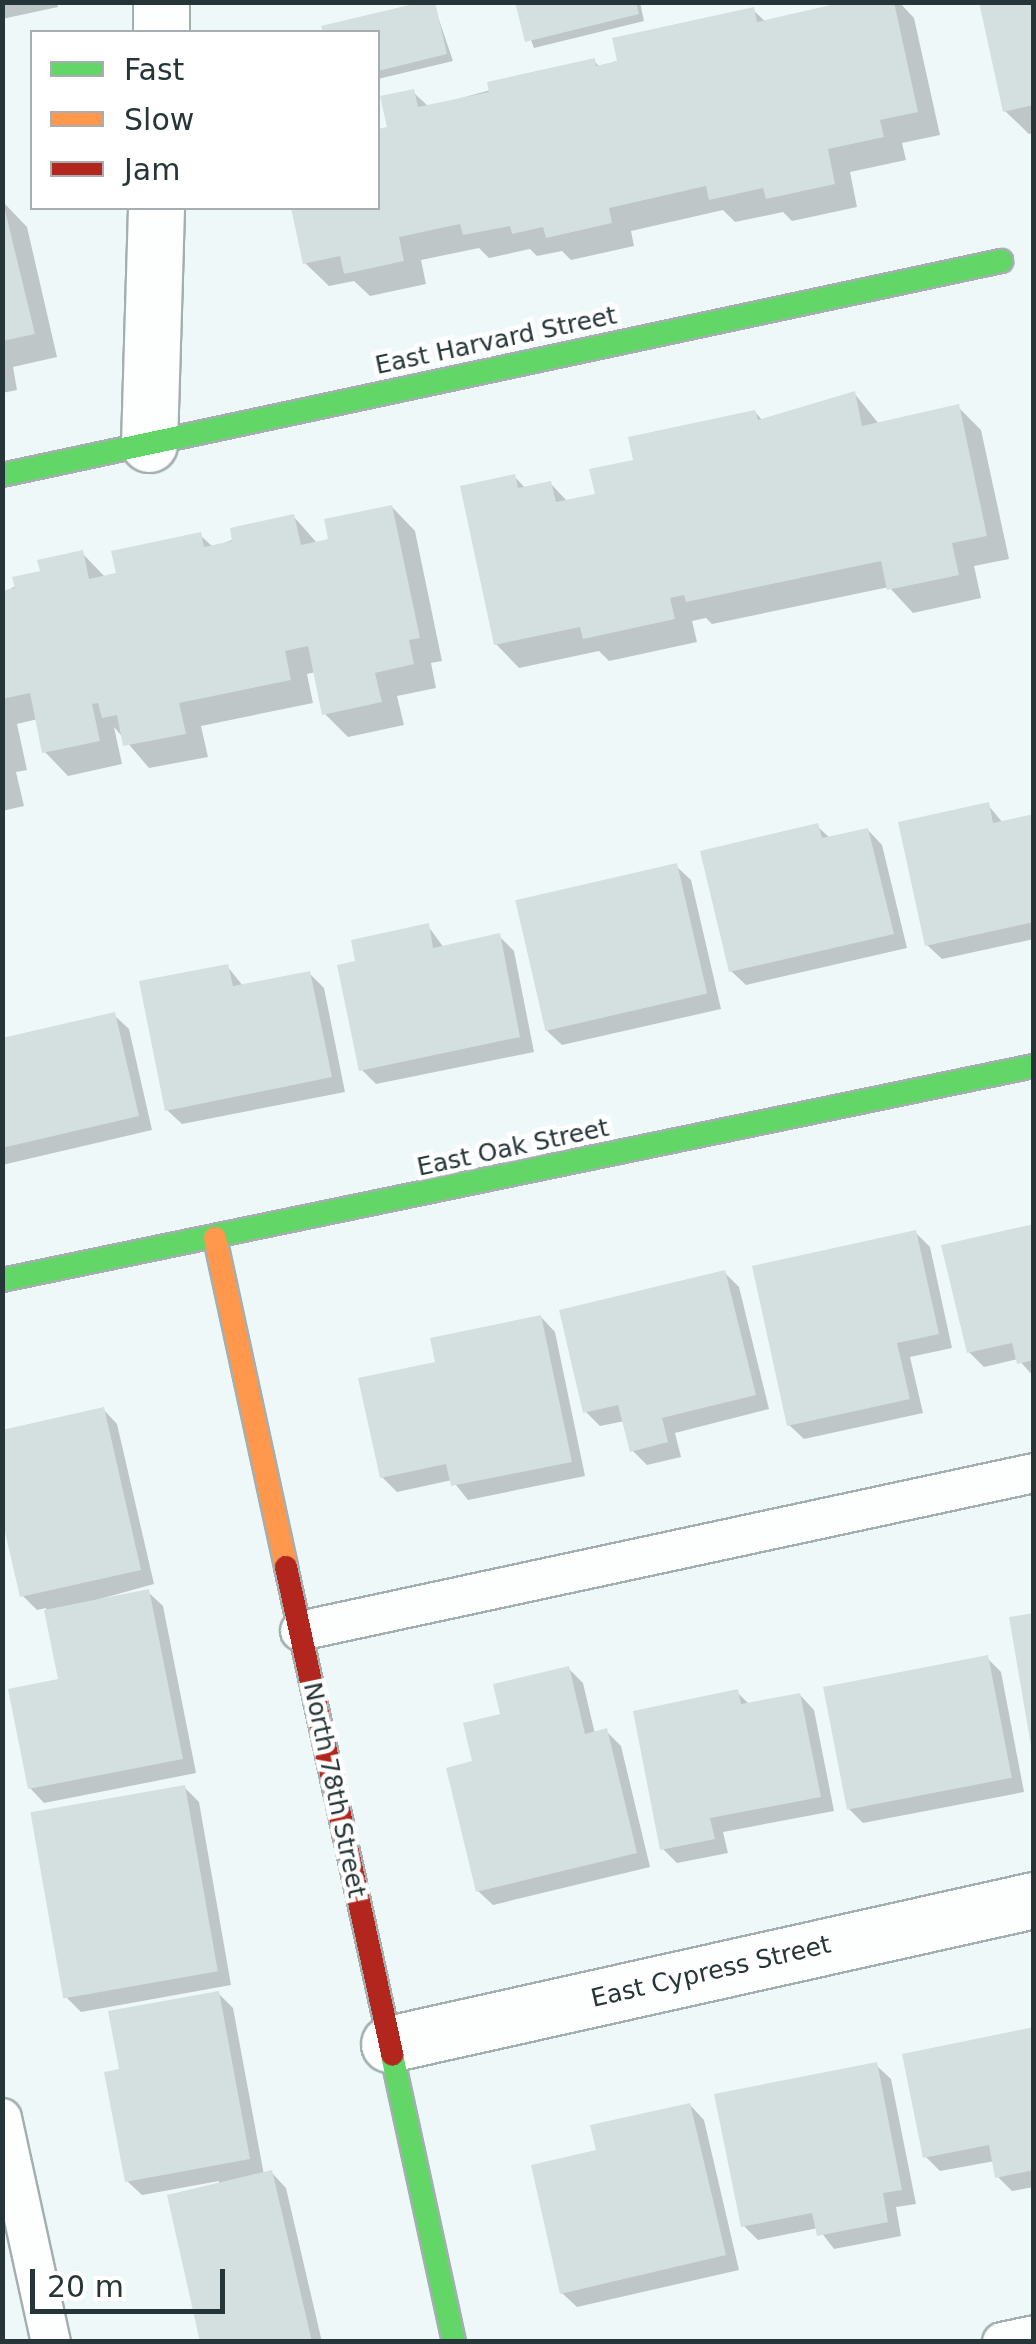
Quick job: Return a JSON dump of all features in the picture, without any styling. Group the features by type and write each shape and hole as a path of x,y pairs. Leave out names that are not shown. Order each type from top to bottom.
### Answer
{"street":[{"path":"161,2 161,30"},
{"path":"149,444 156,210"},
{"name":"East Harvard Street","path":"2,475 1001,262"},
{"name":"East Oak Street","path":"2,1280 1034,1066"},
{"name":"North 78th Street","path":"215,1238 454,2342"},
{"name":"East Cypress Street","path":"389,2044 1034,1900"}],"lane":[{"path":"300,1631 1034,1473"},
{"path":"2,2118 50,2342"},
{"path":"1002,2342 1034,2335"}],"building":[{"path":"435,2 447,54 380,71 380,30 322,30 321,26"},
{"path":"515,2 636,2 639,14 525,42"},
{"path":"844,2 894,2 918,112 880,120 884,137 828,149 835,184 766,199 763,188 709,200 706,186 609,208 612,223 546,238 543,227 512,234 510,226 463,235 460,224 399,237 404,261 344,274 340,256 303,264 291,210 380,210 380,129 387,127 380,96 414,89 418,107 489,92 487,82 595,58 596,66 617,61 612,38 754,7 757,22"},
{"path":"979,2 1034,2 1034,105 1003,112"},
{"path":"2,198 35,334 2,341"},
{"path":"855,391 862,426 959,404 987,536 952,543 959,575 887,590 881,561 686,602 684,595 670,598 675,619 583,639 580,627 494,645 460,486 515,474 518,488 551,481 556,502 595,494 589,469 633,460 628,437 755,410 758,420"},
{"path":"392,505 420,638 409,640 414,664 375,673 382,702 322,715 308,646 285,651 291,680 179,703 186,734 123,746 117,715 102,718 98,703 92,704 100,741 42,753 30,693 2,699 2,591 15,588 12,577 40,571 37,560 83,550 89,579 116,573 111,551 201,532 204,547 232,541 230,528 294,514 301,545 328,539 324,519"},
{"path":"989,802 993,823 1034,814 1034,922 925,946 898,822"},
{"path":"818,823 822,838 868,828 894,934 729,972 700,851"},
{"path":"677,863 707,994 545,1031 515,900"},
{"path":"429,923 433,948 500,933 520,1037 359,1071 337,965 355,961 351,940"},
{"path":"228,964 233,986 310,971 332,1077 165,1111 139,981"},
{"path":"115,1012 139,1116 2,1148 2,1038"},
{"path":"1034,1224 1034,1360 1017,1364 1012,1343 967,1353 941,1245"},
{"path":"916,1230 939,1334 897,1343 910,1399 787,1426 752,1266"},
{"path":"725,1270 756,1395 662,1418 668,1442 630,1452 618,1405 583,1413 559,1310"},
{"path":"541,1315 572,1462 451,1486 446,1464 380,1478 358,1378 435,1362 430,1338"},
{"path":"104,1407 141,1570 20,1597 2,1519 2,1430"},
{"path":"149,1589 183,1759 28,1789 8,1689 58,1679 44,1610"},
{"path":"1034,1613 1034,1746 1031,1746 1009,1617"},
{"path":"988,1655 1012,1778 847,1810 823,1687"},
{"path":"569,1666 585,1734 607,1728 637,1853 476,1892 446,1768 472,1761 463,1723 500,1714 493,1684"},
{"path":"738,1689 741,1704 800,1693 821,1797 710,1818 715,1839 660,1850 633,1711"},
{"path":"185,1785 218,1971 63,1998 30,1812"},
{"path":"219,1991 250,2159 125,2182 104,2072 119,2069 108,2011"},
{"path":"1034,2027 1034,2170 995,2178 989,2145 923,2158 902,2054"},
{"path":"877,2062 902,2190 883,2193 888,2222 817,2236 812,2213 741,2227 714,2094"},
{"path":"690,2103 726,2255 560,2294 531,2165 596,2150 590,2125"},
{"path":"272,2170 312,2342 200,2342 167,2195"}],"traffic: fast":[{"path":"2,475 1001,261"},
{"path":"2,1280 1034,1066"},
{"path":"392,2055 454,2342"}],"traffic: slow":[{"path":"215,1238 286,1567"}],"traffic: jam":[{"path":"286,1567 392,2055"}]}
